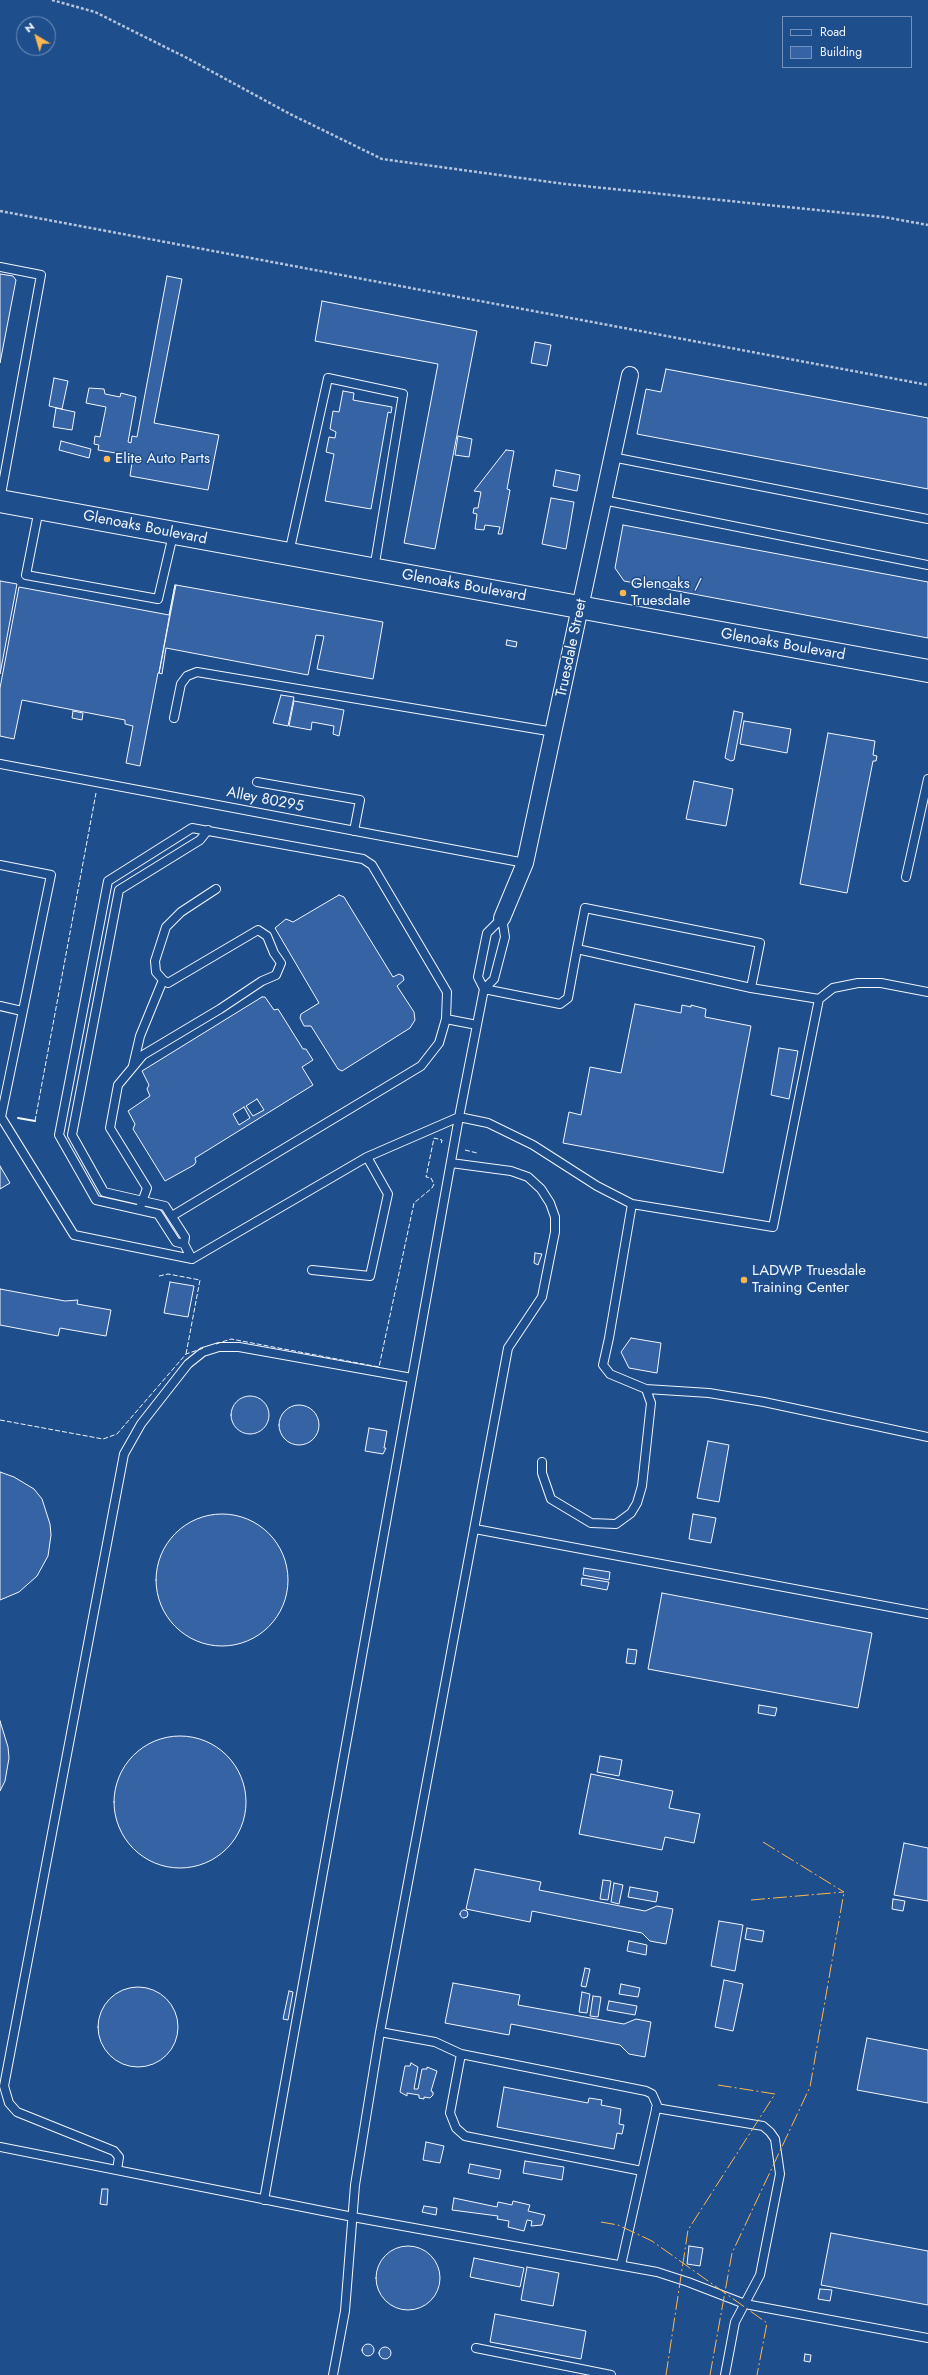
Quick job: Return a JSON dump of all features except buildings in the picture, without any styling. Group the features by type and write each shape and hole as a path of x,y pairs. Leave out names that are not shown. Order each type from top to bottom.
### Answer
{"main road":[{"name":"Glenoaks Boulevard","path":"0,500 174,534 374,569 928,671"}],"street":[{"name":"Truesdale Street","path":"502,918 525,863 630,375"}],"lane":[{"path":"0,267 41,275 0,500"},
{"path":"289,554 328,378 403,394 374,569"},
{"path":"612,457 928,519"},
{"path":"604,500 928,565"},
{"path":"39,508 26,575 158,600 174,534"},
{"path":"174,718 181,684 187,676 197,672 554,732"},
{"name":"Alley 80295","path":"0,764 525,863"},
{"path":"906,877 928,779"},
{"path":"257,782 360,800 354,831"},
{"path":"172,1216 421,1066 439,1043 446,1020 447,992 372,865 363,859 192,828 108,881 59,1135 96,1200 158,1214 176,1242 184,1244"},
{"path":"192,1259 184,1244 185,1237 165,1206 104,1192 72,1135 119,890 200,840 208,830"},
{"path":"0,865 51,875 2,1103 1,1117 74,1234 192,1259 367,1157 459,1117 488,1123 533,1145 597,1186 632,1204 773,1227 819,999 833,988 858,982 880,983 928,992"},
{"path":"140,1210 147,1188 110,1128 118,1084 144,1055 220,1009 262,981 276,974 281,963 274,953 267,936 258,930 168,983 163,980 156,972 155,961 166,927 181,912 216,889"},
{"path":"484,989 560,1004 568,998 585,908 760,943 751,988"},
{"path":"484,989 478,977 487,932 502,918"},
{"path":"264,2200 459,1117 484,989 494,979 505,937 502,918"},
{"path":"577,950 751,988 819,999"},
{"path":"133,1067 140,1036 163,980"},
{"path":"0,1006 22,1011"},
{"path":"446,1020 477,1025"},
{"path":"312,1270 370,1276 388,1194 367,1157"},
{"path":"333,2375 345,2311 355,2185 380,2032 508,1348 542,1297 555,1232 555,1217 546,1195 528,1177 511,1171 451,1162"},
{"path":"632,1204 610,1338 603,1366 610,1374 646,1389 709,1393 764,1402 928,1437"},
{"path":"117,2170 119,2157 114,2151 17,2112 9,2103 4,2086 124,1454 141,1424 188,1364 203,1352 218,1347 239,1347 412,1378"},
{"path":"542,1462 542,1473 551,1500 591,1523 616,1524 631,1513 637,1503 642,1486 651,1403 646,1389"},
{"path":"475,1529 928,1614"},
{"path":"380,2032 435,2042 461,2054 646,2091 656,2099 656,2108 621,2265"},
{"path":"461,2054 450,2113 456,2128 465,2136 642,2171"},
{"path":"656,2108 763,2126 775,2139 781,2167 780,2180 760,2275 734,2328 725,2375"},
{"path":"0,2147 353,2217 666,2274 745,2304 928,2338"},
{"path":"476,2348 612,2375"}],"path":[{"path":"52,0 95,12 187,58 290,114 382,159 565,184 884,217 928,225"},
{"path":"0,211 928,385"}],"fence":[{"path":"35,1121 96,793"},
{"path":"216,1344 231,1339 379,1367 414,1203 432,1188 434,1184 431,1178 426,1177 434,1138 442,1140 441,1145"},
{"path":"465,1150 477,1153"},
{"path":"159,1276 168,1274 200,1280 186,1354"},
{"path":"0,1420 103,1439 117,1434 186,1354 204,1348"}],"wall":[{"path":"18,1118 35,1121"}],"power":[{"path":"763,1842 844,1892"},
{"path":"751,1900 844,1892"},
{"path":"710,2375 732,2253 810,2087 844,1892"},
{"path":"666,2375 688,2230 775,2094 718,2085"},
{"path":"601,2222 618,2225 652,2241 767,2323 757,2375"}],"place":[{"name":"Elite Auto Parts","path":"107,459"},
{"name":"Glenoaks / Truesdale","path":"623,593"},
{"name":"LADWP Truesdale Training Center","path":"744,1280"}]}
